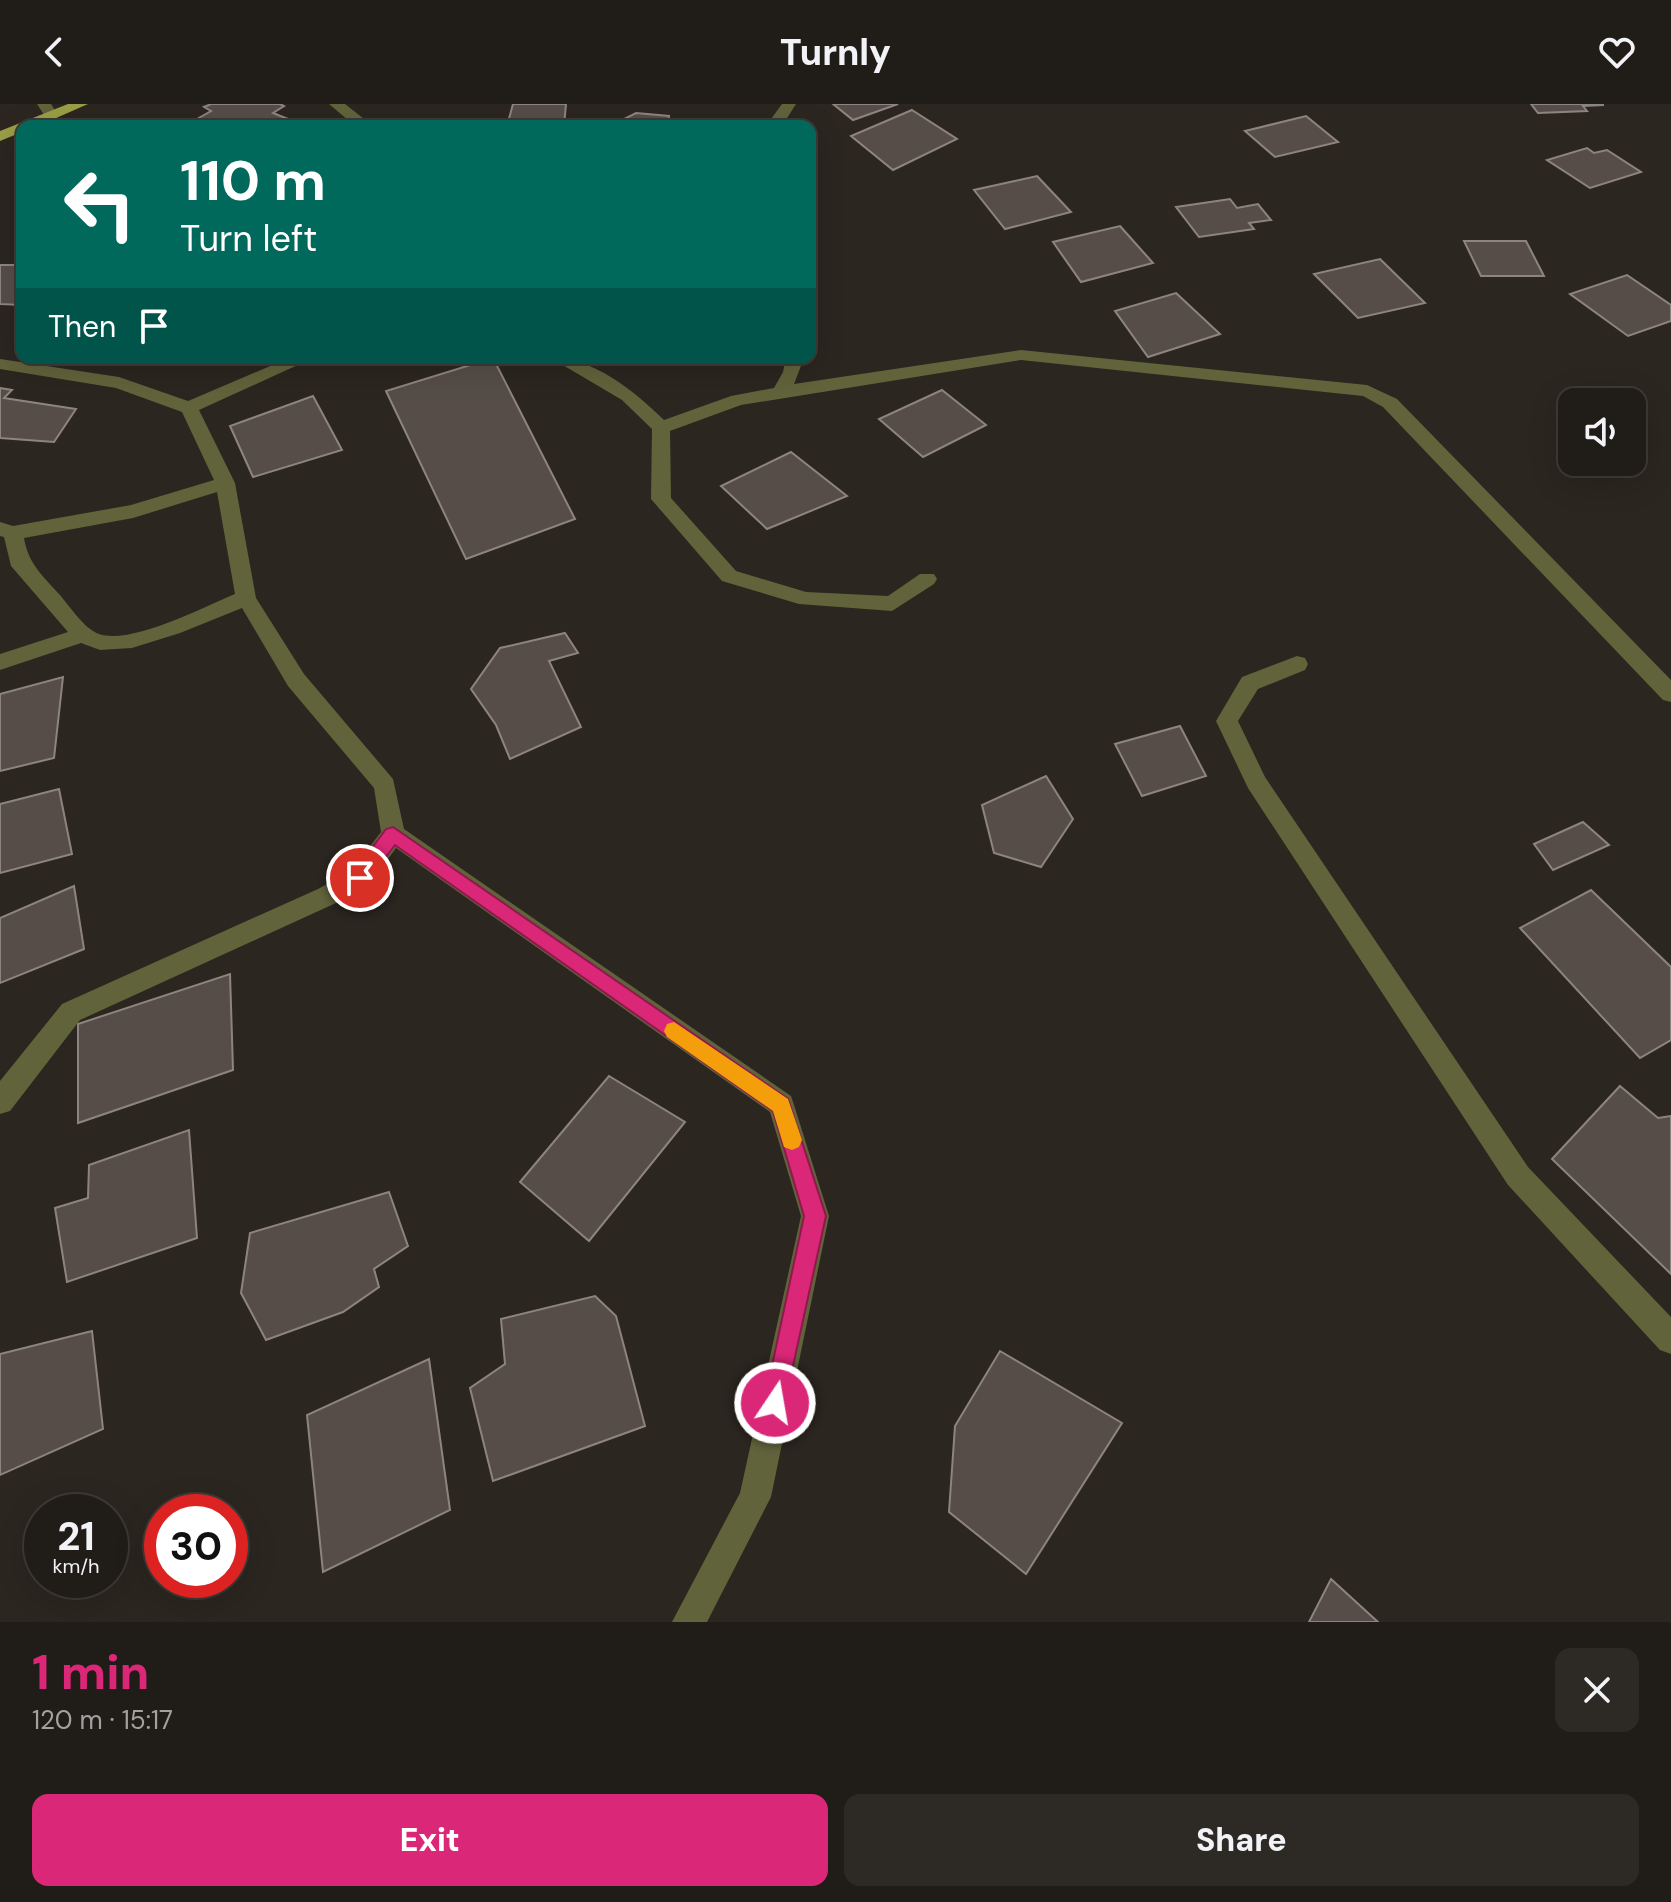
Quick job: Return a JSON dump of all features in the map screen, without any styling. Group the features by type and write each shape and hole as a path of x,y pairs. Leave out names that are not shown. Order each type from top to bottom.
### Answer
{"main road":[{"path":"48,110 81,104"}],"street":[{"path":"336,104 357,120"},
{"path":"661,428 737,400 1021,355 1367,391 1390,403 1671,694"},
{"path":"0,364 119,383 189,408 290,364"},
{"path":"571,364 628,396 661,428 661,499 729,576 806,599 892,604 927,579"},
{"path":"780,392 794,364"},
{"path":"189,408 225,483 246,598 296,680 385,785 393,834 781,1105 815,1216 755,1497 689,1622"},
{"path":"225,483 133,511 7,531 18,561 83,635 98,642 115,643 141,638 246,598"},
{"path":"0,662 83,635"},
{"path":"1297,664 1250,683 1227,721 1256,782 1518,1176 1671,1339"},
{"path":"0,1101 71,1012 327,896 360,878 393,834"}],"building":[{"path":"211,104 280,104 284,106 273,113 288,119 198,120 211,111 204,107"},
{"path":"513,104 566,104 565,120 509,120"},
{"path":"833,104 898,104 853,120"},
{"path":"1531,104 1603,105 1583,106 1587,111 1538,113"},
{"path":"912,110 957,139 893,170 851,136"},
{"path":"636,113 669,116 668,120 622,120"},
{"path":"1306,116 1338,142 1275,157 1245,131"},
{"path":"1587,148 1594,153 1607,150 1641,172 1590,188 1547,160"},
{"path":"1037,176 1071,212 1005,229 974,190"},
{"path":"1230,199 1237,208 1258,204 1271,220 1249,223 1254,229 1199,237 1176,207"},
{"path":"1120,226 1153,263 1081,282 1053,242"},
{"path":"1464,241 1526,241 1544,276 1481,276"},
{"path":"1380,259 1425,303 1358,318 1314,274"},
{"path":"0,265 16,265 16,305 0,304"},
{"path":"1627,275 1671,305 1671,321 1628,336 1570,294"},
{"path":"1176,293 1220,334 1148,357 1115,311"},
{"path":"474,364 496,364 575,519 466,559 386,391"},
{"path":"0,388 12,390 4,398 76,409 54,442 0,438"},
{"path":"942,390 986,425 923,457 879,419"},
{"path":"313,396 342,450 253,477 230,426"},
{"path":"791,452 847,496 767,529 721,486"},
{"path":"565,633 578,653 549,661 581,727 510,759 496,725 471,689 500,648"},
{"path":"63,677 54,758 0,771 0,694"},
{"path":"1180,726 1206,776 1142,796 1115,744"},
{"path":"1046,776 1073,819 1041,867 994,853 982,805"},
{"path":"59,789 72,854 0,873 0,804"},
{"path":"1583,822 1609,845 1553,870 1534,844"},
{"path":"74,886 84,949 0,983 0,918"},
{"path":"1591,890 1671,967 1671,1040 1640,1058 1520,928"},
{"path":"230,974 233,1070 78,1123 78,1024"},
{"path":"609,1076 685,1122 589,1241 520,1182"},
{"path":"1620,1086 1658,1118 1671,1116 1671,1274 1552,1159"},
{"path":"189,1130 197,1238 67,1282 55,1208 88,1198 89,1165"},
{"path":"389,1192 408,1246 374,1269 379,1287 343,1312 266,1340 241,1293 250,1233"},
{"path":"595,1296 616,1316 645,1426 493,1481 470,1388 505,1364 501,1319"},
{"path":"92,1331 103,1429 0,1475 0,1354"},
{"path":"1000,1351 1122,1423 1026,1574 949,1512 955,1426"},
{"path":"429,1359 450,1510 323,1572 307,1415"},
{"path":"1331,1579 1378,1622 1309,1622"}],"slow traffic":[{"path":"674,1031 781,1105 792,1140"}],"route":[{"path":"360,878 393,834 781,1105 815,1216 775,1403"}]}
